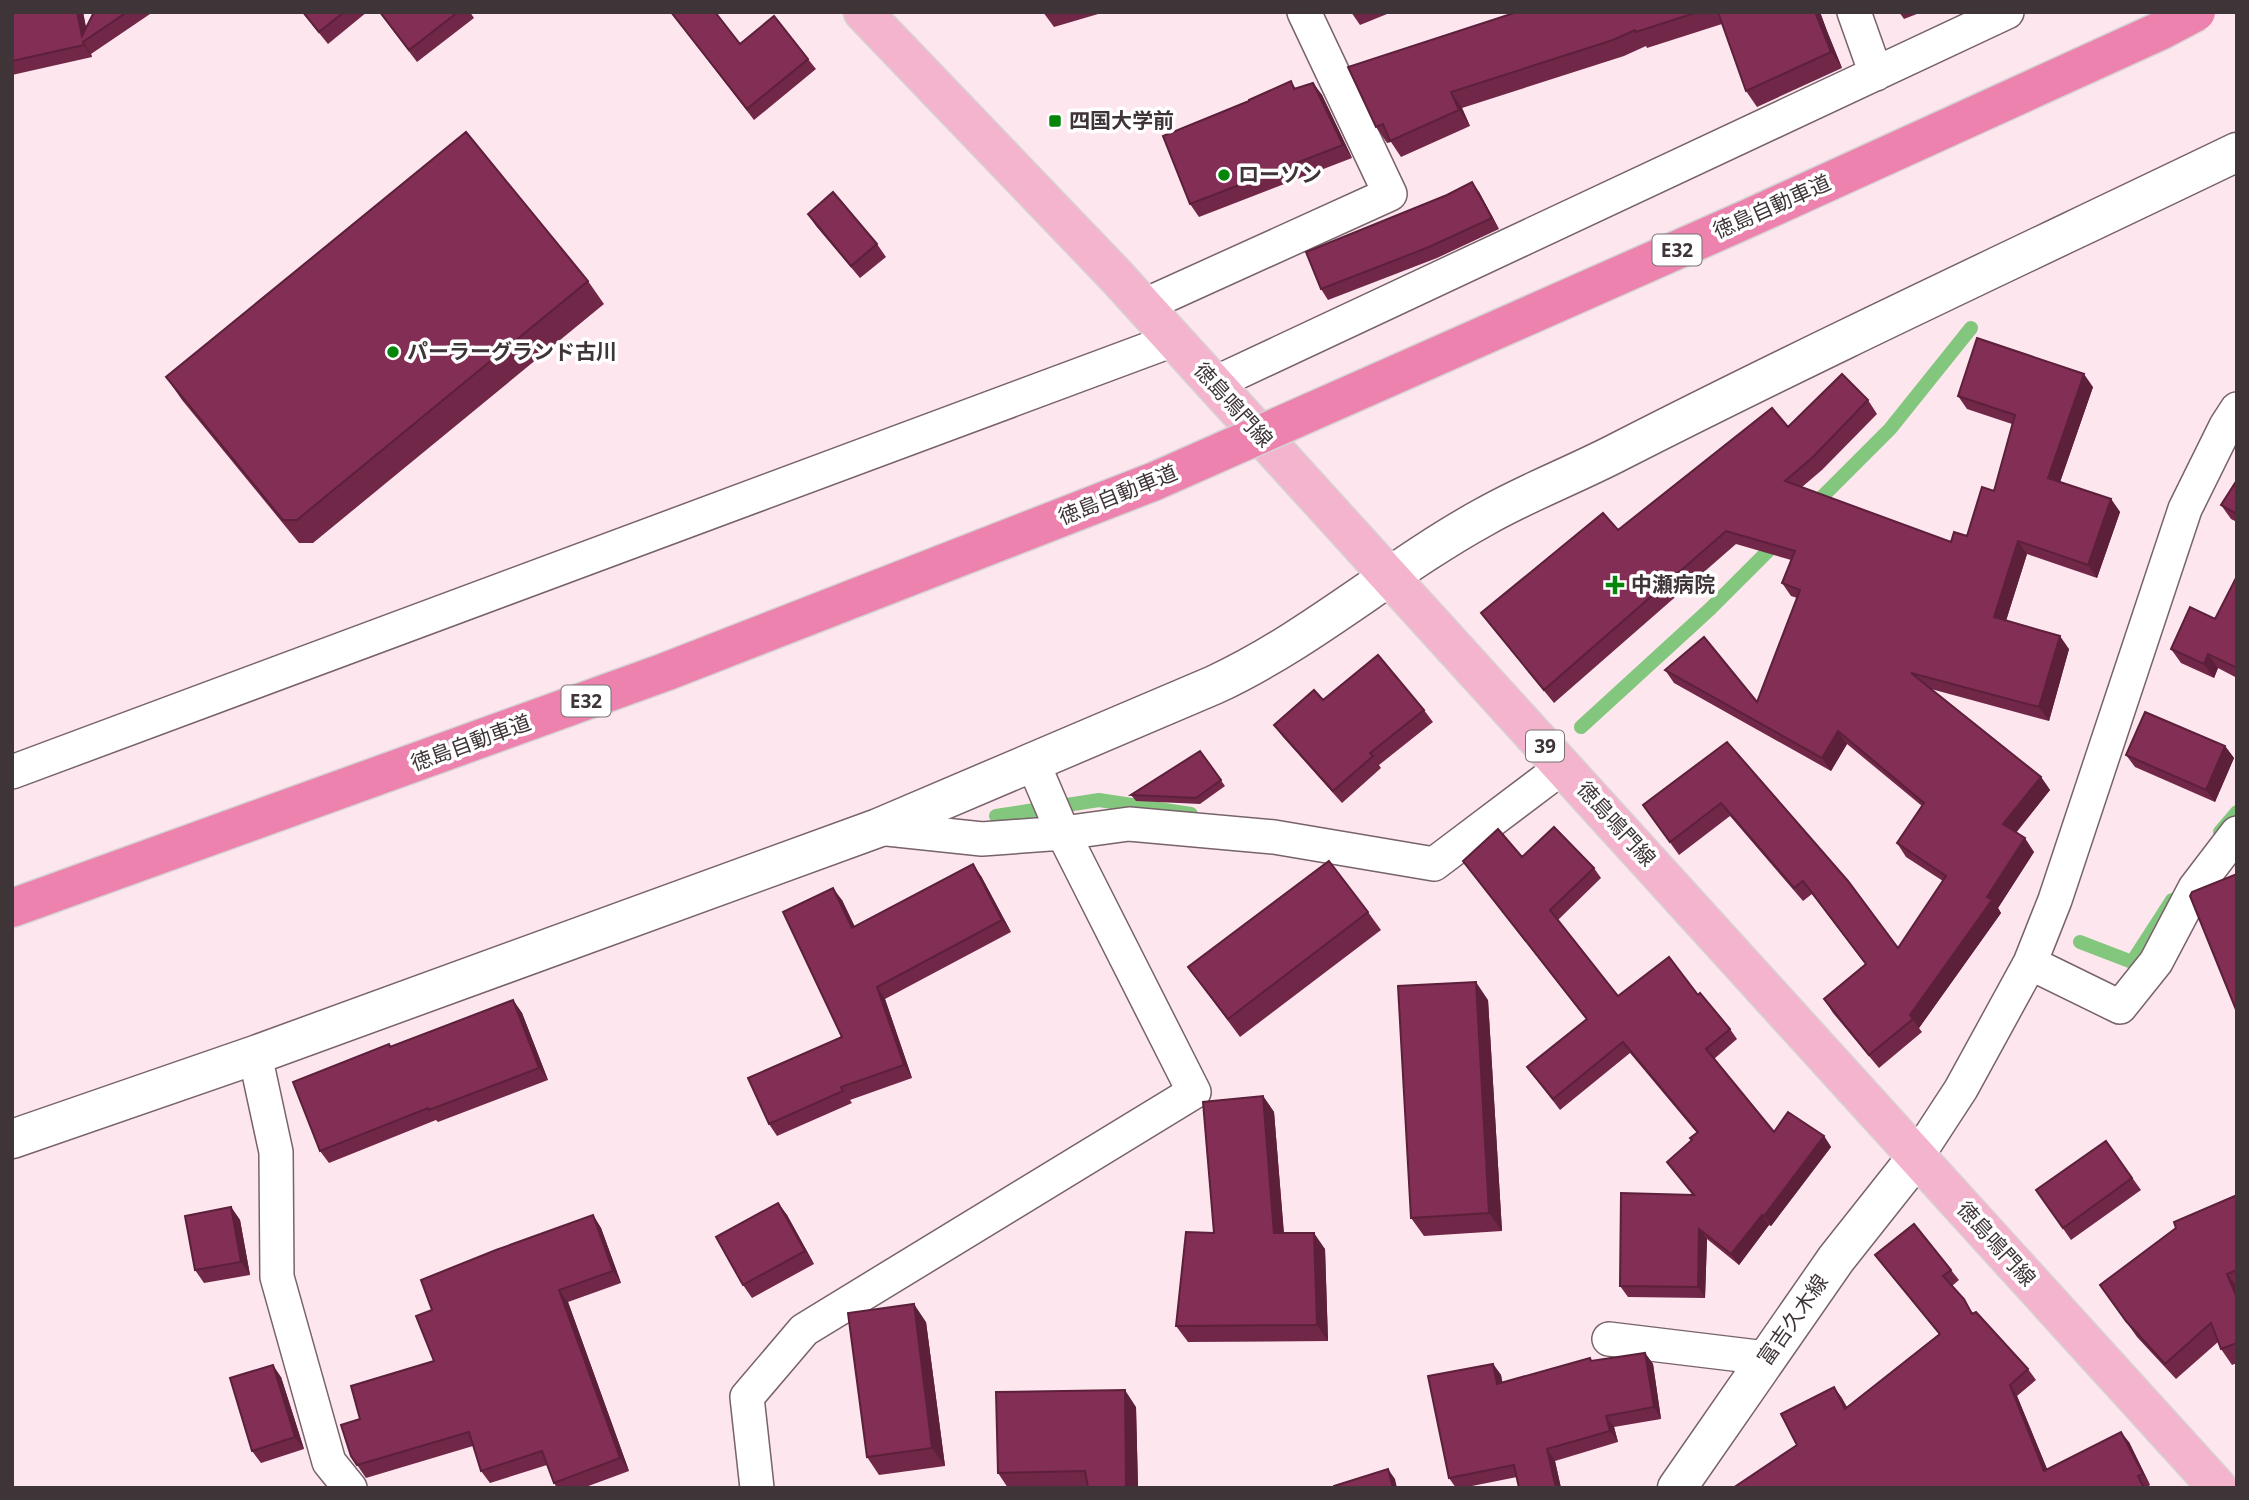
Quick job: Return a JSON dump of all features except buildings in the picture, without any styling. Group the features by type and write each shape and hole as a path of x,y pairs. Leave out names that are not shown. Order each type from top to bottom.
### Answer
{"highway":[{"name":"徳島自動車道","path":"12,908 652,677 1155,481 1762,212 2162,30 2196,12"}],"main road":[{"name":"徳島鳴門線","path":"863,12 1143,306 2218,1488"}],"street":[{"path":"1143,306 1390,194 1304,12"},
{"path":"1854,12 1876,74"},
{"path":"1213,384 2007,12"},
{"path":"878,828 982,839 1050,803 1298,640 1388,575 1485,516 1597,463 1748,386 2237,152"},
{"path":"12,772 1173,340"},
{"path":"1916,1158 1961,1089 2031,963 2055,900 2185,509 2226,426 2237,410"},
{"path":"12,1139 255,1055 878,828 1050,803 1129,824 1274,837 1434,864 1563,766"},
{"path":"757,1488 747,1397 804,1330 1194,1092 1050,803"},
{"path":"2031,963 2120,1007 2156,962 2195,888 2237,833"},
{"path":"255,1055 276,1152 276,1277 329,1462 350,1488"},
{"name":"富吉久木線","path":"1677,1488 1836,1259 1916,1158"},
{"path":"1609,1339 1766,1358"}],"waterway":[{"path":"1812,507 1890,429 1971,328"},
{"path":"1581,727 1710,609 1780,539"},
{"path":"996,816 1099,800 1191,814"},
{"path":"2220,832 2237,812"},
{"path":"2080,942 2132,962 2172,900"}],"place":[{"name":"四国大学前","path":"1055,121"},
{"name":"ローソン","path":"1224,175"},
{"name":"パーラーグランド古川","path":"393,352"},
{"name":"中瀬病院","path":"1615,585"}]}
